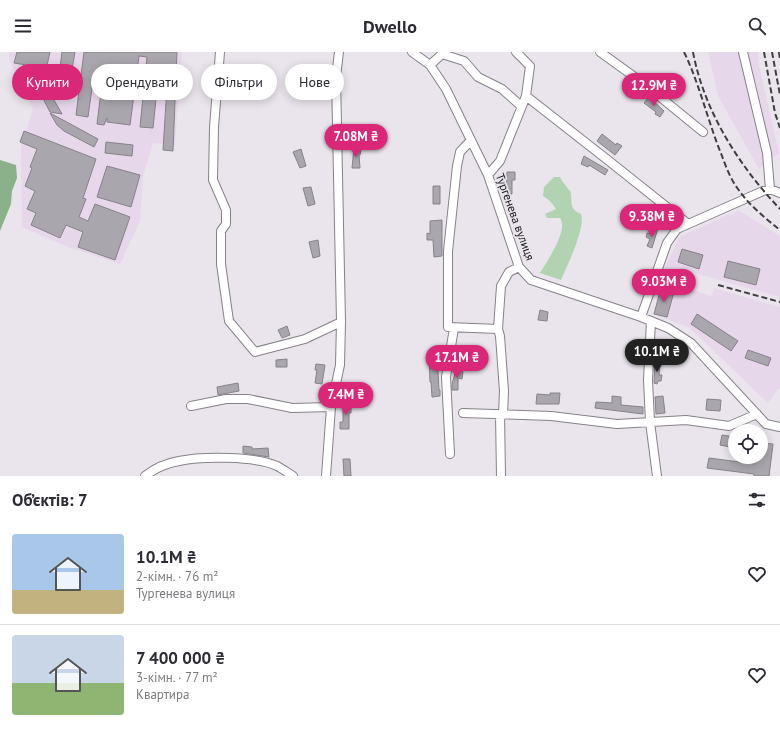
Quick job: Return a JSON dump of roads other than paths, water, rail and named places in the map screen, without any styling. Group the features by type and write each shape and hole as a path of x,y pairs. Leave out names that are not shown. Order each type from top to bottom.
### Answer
{"street":[{"path":"220,52 214,126 213,180 226,210 226,224 221,231 221,264 229,321 255,352 305,339 341,322"},
{"path":"326,476 331,407 340,365 341,322 336,77 339,52"},
{"name":"Тургенева вулиця","path":"412,52 430,65 446,89 488,175 519,267 531,280 641,317 668,328 691,344 766,424 780,427"},
{"path":"488,175 500,161 526,96 530,66 516,52"},
{"path":"600,52 643,83 703,132"},
{"path":"743,52 767,153 770,189"},
{"path":"430,65 442,54 464,61 478,77 502,89 521,106"},
{"path":"526,96 688,224"},
{"path":"471,140 460,152 457,166 448,251 448,327 498,330"},
{"path":"641,317 667,243 677,230 770,189 780,193"},
{"path":"501,476 501,414 504,391 500,336 498,330 502,286 509,272 519,267"},
{"path":"651,321 648,380 650,422 657,476"},
{"path":"450,454 446,377 454,328"},
{"path":"191,406 226,399 248,399 292,408 331,407"},
{"path":"463,413 551,416 617,424 686,420 729,426 757,414"},
{"path":"145,476 150,472 179,461 218,458 235,458 264,462 277,466 293,476"}],"railway":[{"path":"684,52 695,77 717,143 733,182 752,206 780,230"},
{"path":"693,52 705,95 725,136 751,175 780,209"},
{"path":"764,52 775,113 780,128"},
{"path":"772,52 780,95"},
{"path":"779,52 780,60"},
{"path":"718,285 780,302"}]}
